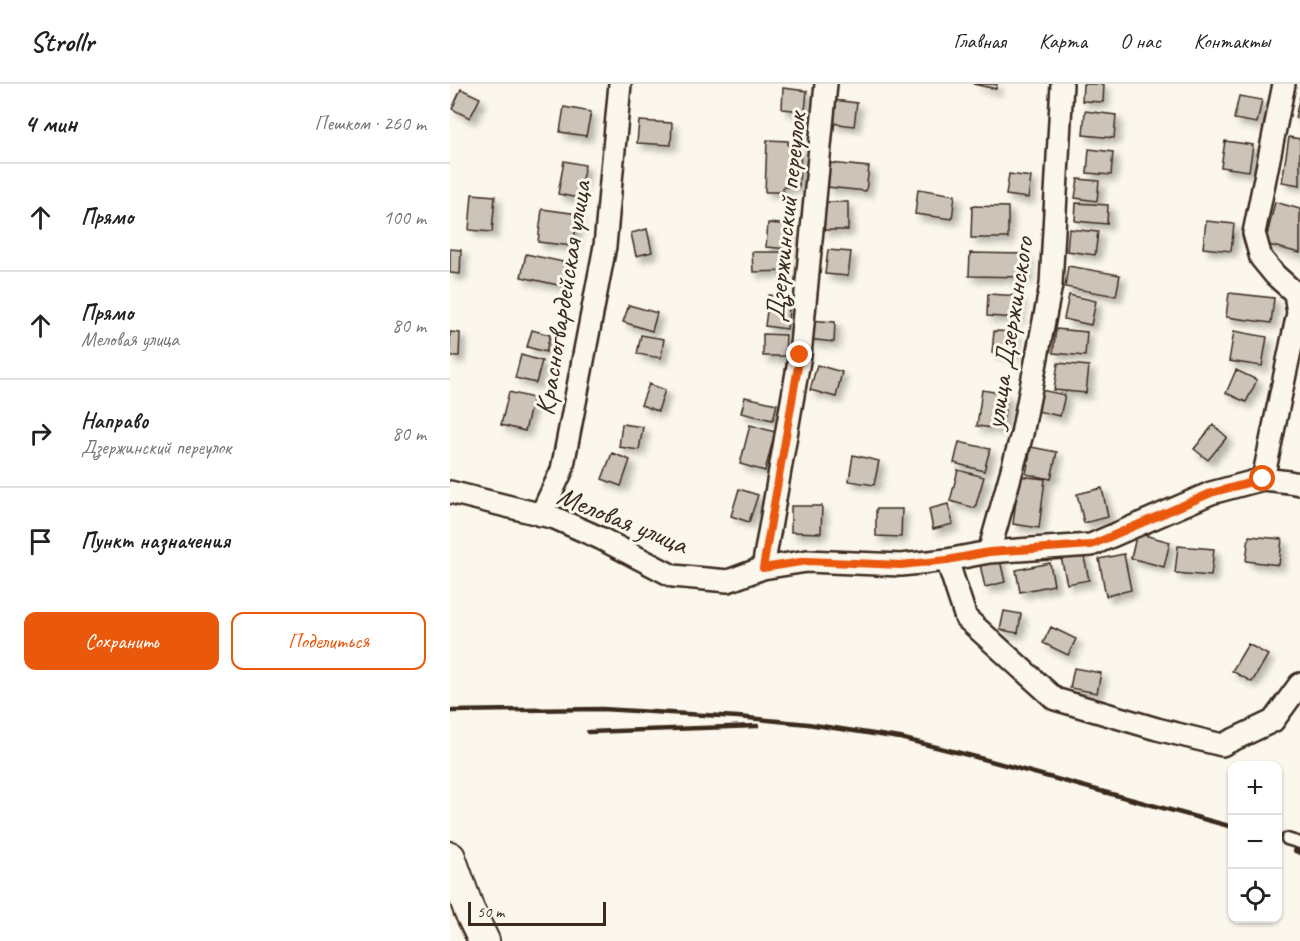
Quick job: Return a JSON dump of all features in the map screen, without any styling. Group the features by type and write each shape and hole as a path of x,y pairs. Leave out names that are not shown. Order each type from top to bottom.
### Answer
{"main road":[{"path":"450,857 469,909 484,941"}],"street":[{"name":"Красногвардейская улица","path":"541,515 562,470 605,246 620,84"},
{"name":"Дзержинский переулок","path":"763,568 800,355 826,84"},
{"name":"улица Дзержинского","path":"989,552 1022,434 1051,285 1062,84"},
{"path":"1284,84 1254,233 1262,258 1275,274 1295,292 1299,313 1263,479 1300,484"},
{"name":"Меловая улица","path":"450,492 555,518 600,538 673,576 728,581 763,568 807,561 901,565 989,552 1091,545 1211,493 1263,479"},
{"path":"947,560 966,618 1055,699 1157,729 1222,745 1273,721 1300,684"}],"lane":[{"path":"1287,839 1300,843"}],"building":[{"path":"973,84 997,84 996,89"},
{"path":"1083,84 1104,84 1103,102 1082,101"},
{"path":"783,88 807,91 805,111 782,109"},
{"path":"461,89 480,98 470,118 452,109"},
{"path":"1239,96 1262,100 1257,123 1234,119"},
{"path":"1300,96 1300,119 1295,118"},
{"path":"834,100 857,103 854,126 831,123"},
{"path":"564,107 591,112 586,136 560,132"},
{"path":"1085,111 1116,115 1114,138 1083,135"},
{"path":"639,121 672,123 671,145 637,143"},
{"path":"1289,137 1300,139 1300,185 1282,182"},
{"path":"767,140 788,141 788,145 801,146 799,187 783,187 783,192 765,192"},
{"path":"1225,141 1253,145 1249,171 1221,167"},
{"path":"1089,149 1113,152 1111,175 1087,173"},
{"path":"564,161 585,165 578,198 558,194"},
{"path":"830,163 869,167 866,191 827,187"},
{"path":"1009,174 1031,177 1028,198 1006,195"},
{"path":"1078,179 1099,181 1097,201 1075,198"},
{"path":"918,189 955,195 952,219 915,214"},
{"path":"472,194 495,196 492,232 469,230"},
{"path":"823,202 848,202 848,230 823,230"},
{"path":"1275,202 1300,209 1300,253 1265,244"},
{"path":"1076,203 1108,205 1107,224 1075,221"},
{"path":"972,206 1008,207 1008,238 971,238"},
{"path":"542,209 578,214 573,246 538,242"},
{"path":"1206,221 1234,224 1231,251 1203,248"},
{"path":"768,223 791,225 789,249 766,247"},
{"path":"647,229 652,252 636,256 631,233"},
{"path":"1069,229 1098,232 1095,255 1067,251"},
{"path":"450,249 461,250 460,274 450,273"},
{"path":"828,250 851,252 848,276 825,274"},
{"path":"752,252 787,252 787,271 753,272"},
{"path":"970,253 1027,254 1027,277 969,276"},
{"path":"526,254 568,263 563,286 521,277"},
{"path":"1068,266 1120,275 1116,296 1065,287"},
{"path":"1229,293 1274,298 1271,323 1226,317"},
{"path":"988,294 1020,296 1018,318 987,316"},
{"path":"769,295 790,298 787,329 765,326"},
{"path":"1069,295 1096,301 1091,325 1064,319"},
{"path":"629,305 657,313 652,331 623,322"},
{"path":"808,320 835,322 834,342 807,339"},
{"path":"1056,329 1087,332 1085,356 1053,353"},
{"path":"532,330 550,335 546,352 527,347"},
{"path":"994,331 1015,332 1013,354 992,353"},
{"path":"1234,331 1267,337 1262,366 1229,361"},
{"path":"450,332 460,333 459,356 450,356"},
{"path":"763,334 786,335 785,356 763,356"},
{"path":"641,335 664,339 661,358 637,354"},
{"path":"521,355 542,361 536,383 515,378"},
{"path":"1058,363 1089,366 1086,393 1054,390"},
{"path":"817,365 842,372 836,397 810,390"},
{"path":"1236,370 1257,380 1246,402 1226,393"},
{"path":"649,384 665,390 658,411 641,405"},
{"path":"982,390 1007,394 1002,429 977,426"},
{"path":"1041,390 1065,395 1060,416 1037,411"},
{"path":"509,392 533,398 525,431 501,425"},
{"path":"745,397 777,404 773,420 741,413"},
{"path":"622,424 643,427 639,450 619,447"},
{"path":"750,425 775,432 765,471 740,464"},
{"path":"1213,425 1227,437 1208,460 1194,449"},
{"path":"959,442 990,449 984,471 954,463"},
{"path":"1031,447 1057,452 1051,479 1026,474"},
{"path":"612,453 630,460 621,486 602,479"},
{"path":"853,455 879,461 874,485 849,481"},
{"path":"958,470 984,477 975,508 950,501"},
{"path":"1019,476 1045,479 1039,528 1013,524"},
{"path":"1102,488 1108,517 1084,523 1077,494"},
{"path":"739,489 758,495 749,522 731,516"},
{"path":"948,504 953,524 933,529 929,509"},
{"path":"791,506 822,506 821,533 791,532"},
{"path":"876,509 902,509 901,537 876,536"},
{"path":"1137,533 1170,542 1164,567 1131,558"},
{"path":"1249,536 1282,539 1279,565 1246,561"},
{"path":"1178,546 1214,549 1211,576 1175,573"},
{"path":"1082,548 1089,580 1067,584 1060,553"},
{"path":"1124,554 1131,590 1106,596 1099,559"},
{"path":"999,556 1005,582 985,587 979,560"},
{"path":"1050,563 1054,585 1020,592 1016,570"},
{"path":"1004,611 1021,614 1018,633 1000,630"},
{"path":"1051,627 1076,639 1068,655 1043,643"},
{"path":"1248,644 1268,655 1252,682 1232,671"},
{"path":"1074,668 1101,673 1097,693 1070,688"}],"railway":[{"path":"450,711 602,709 738,717 808,724 900,738 1228,826"},
{"path":"588,732 757,726"},
{"path":"1295,851 1300,853"}],"route":[{"path":"800,355 763,568 807,561 901,565 989,552 1091,545 1211,493 1263,479"}]}
